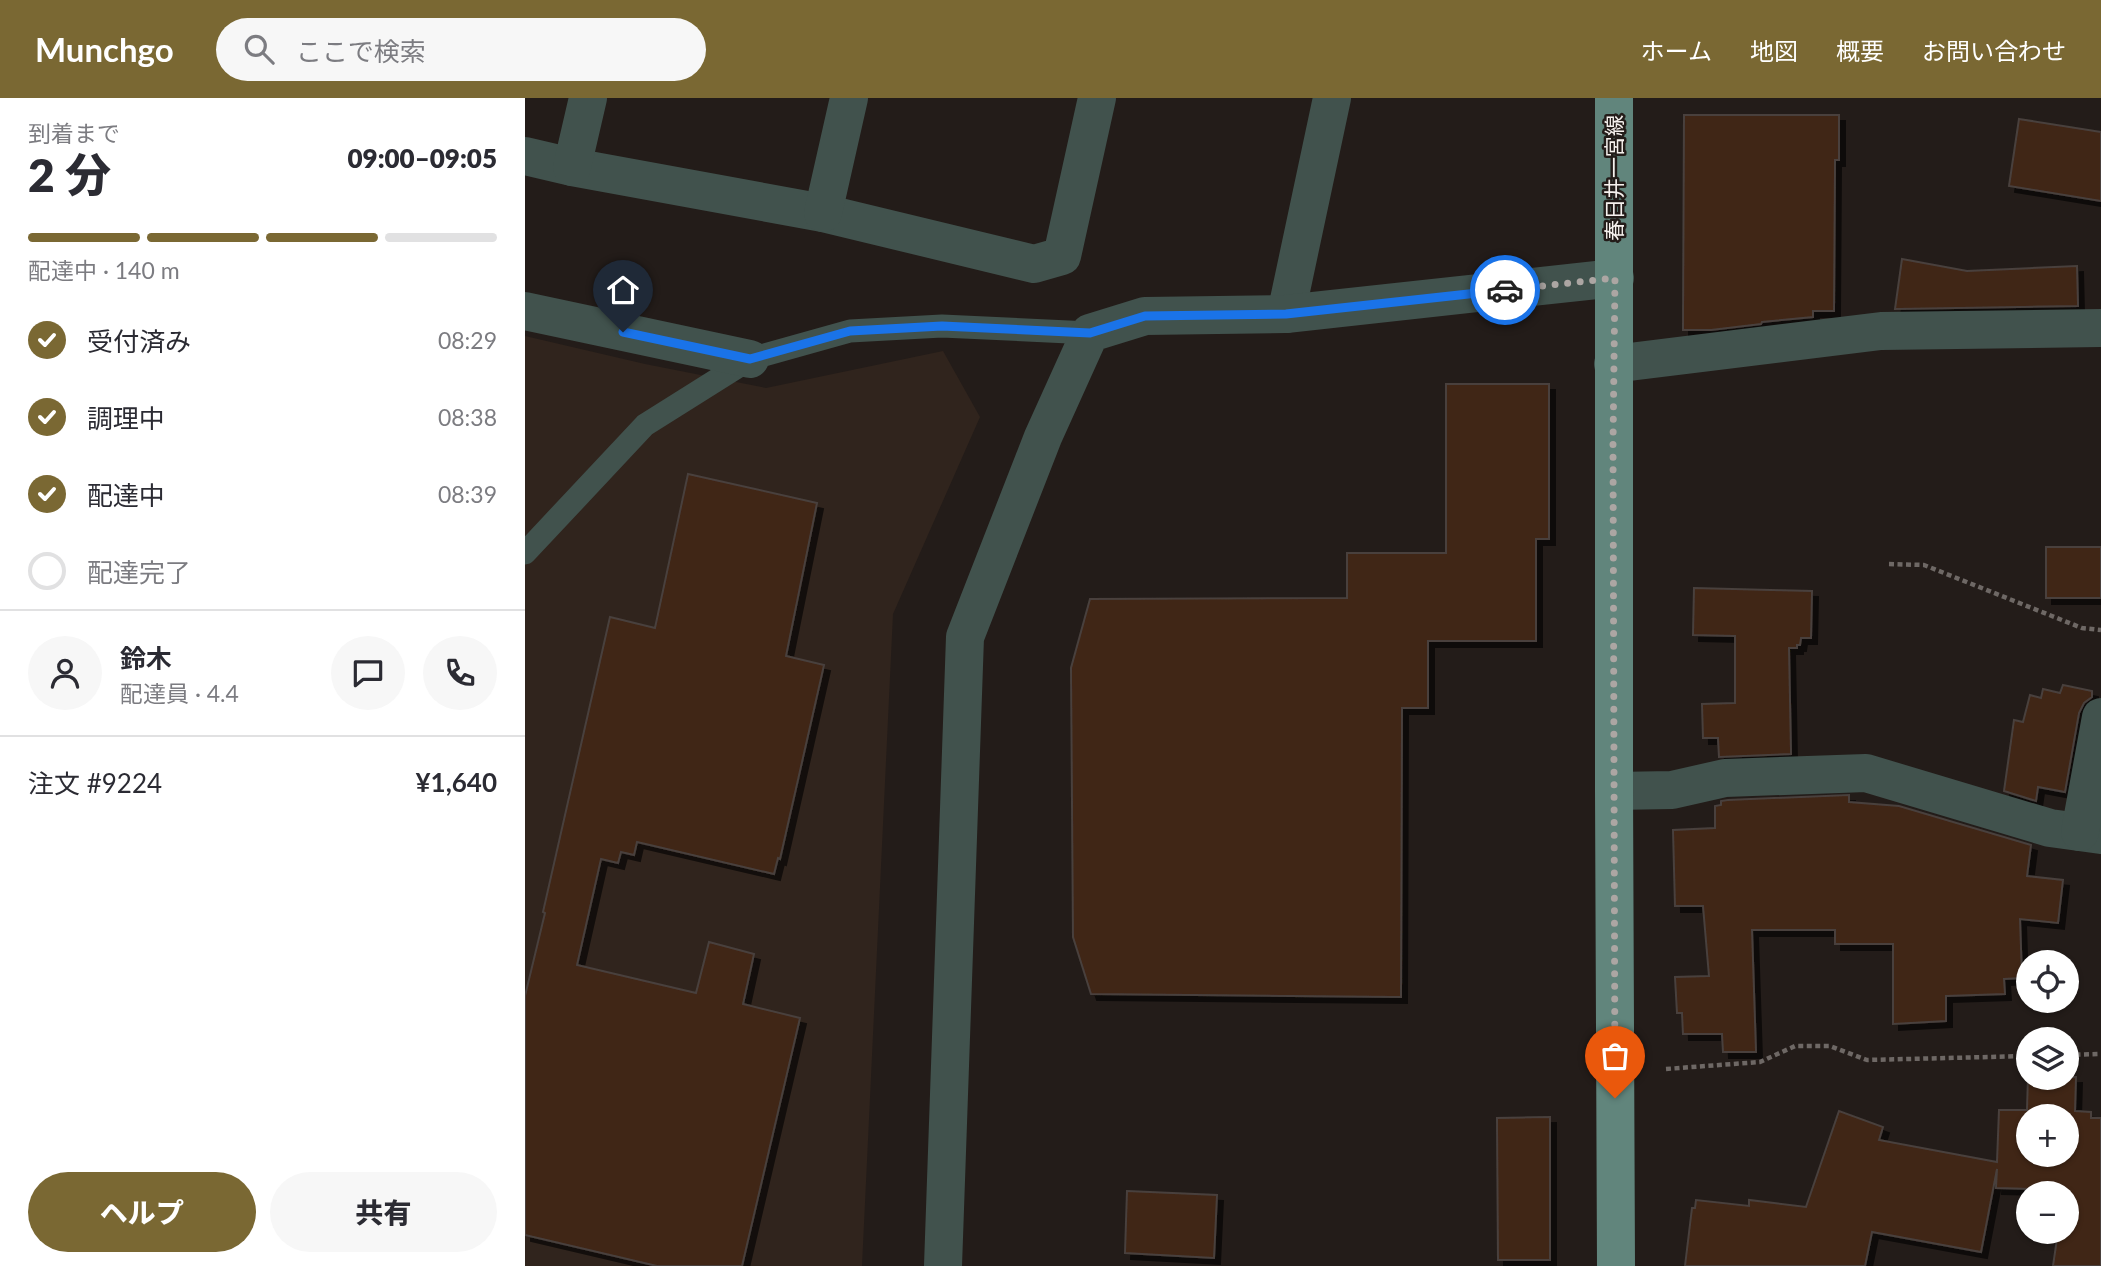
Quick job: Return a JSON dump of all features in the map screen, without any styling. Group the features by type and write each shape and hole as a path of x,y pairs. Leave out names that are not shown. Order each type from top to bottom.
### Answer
{"main road":[{"name":"春日井一宮線","path":"1614,98 1616,1266"}],"street":[{"path":"572,167 587,98"},
{"path":"823,213 849,98"},
{"path":"525,156 823,213 1034,264 1062,256 1097,98"},
{"path":"1286,314 1332,98"},
{"path":"943,1266 965,637 1043,436 1090,333 1145,316 1286,314 1615,278"},
{"path":"525,312 750,359"},
{"path":"1613,363 1881,331 2101,328"},
{"path":"1614,791 1672,790 1725,778 1866,773 2050,828 2090,834 2101,716"}],"lane":[{"path":"525,553 645,425 750,359 850,331 942,326 1090,333"}],"path":[{"path":"1889,564 1924,565 2082,628 2101,630"},
{"path":"1666,1069 1761,1062 1795,1046 1830,1046 1867,1060 2016,1056"},
{"path":"2079,1055 2101,1054"}],"shaded area":[{"path":"525,336 766,388 943,351 980,417 893,614 862,1266 525,1266"}],"building":[{"path":"1684,115 1839,115 1839,160 1835,160 1834,311 1813,311 1813,317 1761,324 1711,330 1683,330"},
{"path":"2019,119 2101,132 2101,201 2009,186"},
{"path":"1902,259 1967,271 2077,266 2078,306 1895,309"},
{"path":"1446,384 1549,384 1549,539 1536,539 1536,641 1428,641 1428,708 1402,708 1401,997 1091,994 1073,937 1071,668 1090,599 1347,598 1347,553 1446,553"},
{"path":"688,474 817,503 786,656 824,665 780,859 778,858 774,874 637,842 634,855 621,852 618,863 601,859 577,965 696,993 709,942 754,954 743,1004 800,1018 742,1266 657,1266 525,1235 525,996 610,617 655,628"},
{"path":"2046,547 2101,547 2101,598 2046,598"},
{"path":"1694,588 1812,591 1811,638 1801,638 1797,648 1789,648 1791,754 1719,757 1718,738 1703,738 1702,704 1735,703 1735,636 1693,635"},
{"path":"2063,685 2092,691 2092,697 2084,703 2079,713 2065,792 2038,787 2036,801 2004,791 2014,720 2023,722 2030,695 2041,698 2043,689 2060,693"},
{"path":"1849,795 1849,802 1899,806 2031,845 2027,876 2063,880 2058,923 2020,919 2021,950 2016,950 2016,978 2004,979 2005,994 1946,996 1946,1021 1893,1024 1893,944 1835,944 1835,930 1752,930 1756,1052 1723,1052 1722,1034 1683,1034 1682,1013 1677,1013 1675,977 1709,976 1703,906 1675,906 1673,830 1715,828 1715,806 1728,800"},
{"path":"2028,1090 2076,1090 2075,1104 2027,1104"},
{"path":"1999,1110 2016,1110 2016,1167 2079,1167 2079,1111 2091,1112 2091,1118 2101,1118 2101,1266 2053,1266 2056,1244 2079,1244 2079,1181 2016,1181 2016,1189 1996,1188 1997,1169 1981,1252 1872,1232 1865,1266 1685,1266 1692,1208 1695,1208 1696,1200 1749,1206 1749,1200 1806,1207 1839,1111 1883,1127 1879,1140 1997,1162"},
{"path":"1550,1117 1550,1260 1498,1260 1497,1118"},
{"path":"1127,1191 1217,1195 1214,1258 1125,1253"}],"way so far":[{"path":"1505,290 1615,278 1615,1098"}],"route":[{"path":"623,332 750,359 850,331 942,326 1090,333 1145,316 1286,314 1505,290"}]}
